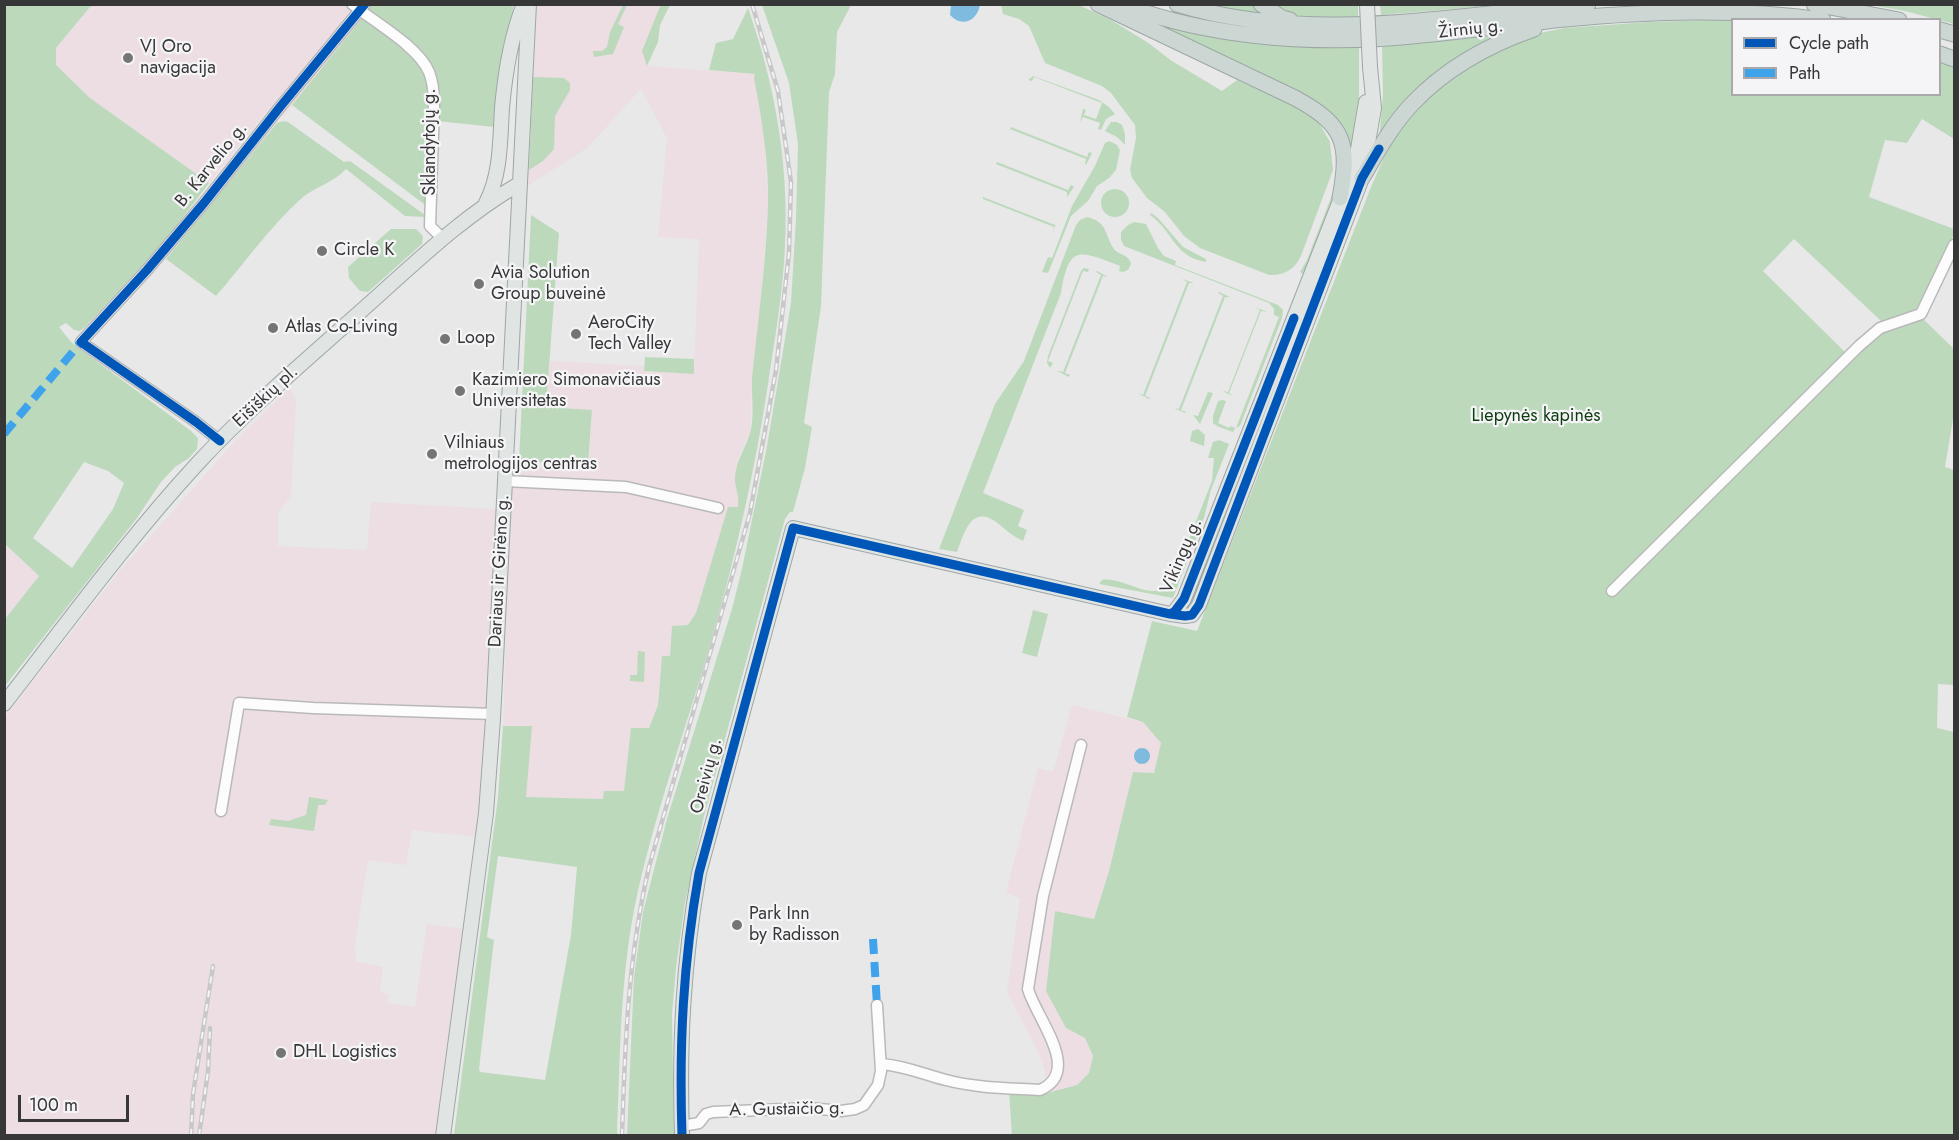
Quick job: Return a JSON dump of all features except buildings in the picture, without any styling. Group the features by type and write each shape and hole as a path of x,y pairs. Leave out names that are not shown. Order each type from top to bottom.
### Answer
{"highway":[{"path":"1098,4 1296,98 1324,115 1340,136 1344,152 1344,175 1340,198"},
{"name":"Žirnių g.","path":"1121,4 1192,25 1297,39 1388,38 1666,12 1717,11 1805,18"},
{"name":"Žirnių g.","path":"1177,4 1257,22 1311,26 1386,25 1587,4"},
{"path":"1261,4 1282,18 1311,26"},
{"path":"1814,4 1888,18"},
{"path":"1362,178 1395,125 1411,104 1433,84 1485,49 1517,35 1562,20"}],"main road":[{"path":"485,205 497,179 502,104 517,22 525,4"},
{"name":"Dariaus ir Girėno g.","path":"443,1136 486,813 529,4"},
{"path":"1367,4 1370,71"},
{"name":"Vikingų g.","path":"1170,614 1184,599 1350,175 1358,149 1370,71"},
{"name":"Vikingų g.","path":"1170,614 1190,616 1196,610 1362,178 1374,108 1370,71"},
{"name":"Eišiškių pl.","path":"4,704 172,492 220,441 311,355 443,239 485,205 519,184"},
{"name":"Oreivių g.","path":"682,1131 680,1038 689,927 699,873 794,528 1170,614"},
{"name":"Vikingų g.","path":"1184,599 1188,608 1196,610"}],"street":[{"name":"Sklandytojų g.","path":"359,6 406,45 422,60 428,70 434,104 430,226 443,239"},
{"name":"B. Karvelio g.","path":"220,441 81,342 204,203 359,6"},
{"path":"1612,591 1859,346 1880,328 1921,314 1954,245"},
{"path":"505,481 626,487 718,508"},
{"path":"221,810 239,702 313,708 493,714"},
{"path":"881,1064 900,1065 946,1080 982,1087 1040,1090 1048,1087 1053,1080 1058,1062 1055,1047 1031,1000 1028,989 1043,896 1081,746"},
{"name":"A. Gustaičio g.","path":"682,1131 699,1123 706,1114 713,1112 808,1108 841,1111 855,1109 864,1104 873,1094 880,1078 877,1005"}],"shaded area":[{"path":"96,5 346,5 363,17 284,116 264,114 209,183 90,98 56,65 56,48 90,7"},
{"path":"537,5 661,5 642,51 647,66 755,74 764,128 768,205 760,315 752,380 750,433 741,451 735,477 740,497 738,507 705,585 696,613 688,625 672,626 670,656 662,656 658,705 649,728 631,728 624,792 604,799 525,797 532,726 503,726 511,464 588,468 592,411 546,407 550,361 644,366 644,371 694,374 699,239 658,237 667,138 641,89 587,148 528,186"},
{"path":"290,387 296,401 291,497 278,512 278,546 367,550 371,502 496,509 482,787 477,837 412,830 406,865 368,860 354,951 356,952 355,961 383,967 380,992 388,994 387,1003 415,1007 427,924 464,929 436,1135 5,1135 4,718 117,574 235,441"},
{"path":"4,544 39,576 5,619 4,619"},
{"path":"1072,705 1143,722 1161,743 1154,773 1133,772 1109,871 1094,919 1054,911 1066,1028 1085,1038 1093,1056 1089,1073 1077,1085 1047,1093 1041,1058 1007,992 1020,898 1006,893 1038,768 1053,772"}],"green space":[{"path":"370,4 514,5 497,95 494,127 437,121 436,80 372,14"},
{"path":"661,4 670,5 660,25 658,42 647,66 642,51"},
{"path":"1380,4 1501,5 1381,15"},
{"path":"4,5 96,5 90,7 56,48 56,65 90,98 209,183 159,249 84,328 80,331 74,330 66,323 59,327 72,343 191,431 198,438 197,449 161,482 137,518 5,686 5,619 39,576 5,544","holes":["84,462 108,471 124,483 113,509 72,568 33,538"]},
{"path":"623,5 627,5 618,24 624,27 613,54 594,57 593,51 602,51 607,47 610,32"},
{"path":"762,5 851,5 837,32 835,74 829,92 821,306 804,423 812,427 805,468 793,512 790,512 785,519 704,816 685,903 672,1014 674,1135 627,1135 634,977 643,912 667,819 732,609 742,569 767,446 791,303 798,144 789,83"},
{"path":"1001,5 1079,5 1111,20 1222,91 1237,80 1305,111 1318,121 1330,142 1333,170 1296,265 1284,273 1269,275 1200,248 1184,236 1165,212 1147,198 1132,178 1130,170 1136,138 1135,125 1111,93 1102,86 1045,63 1029,26 1019,19 1003,14"},
{"path":"1205,5 1255,5 1265,14"},
{"path":"1267,5 1358,5 1358,17 1297,17"},
{"path":"1871,5 1954,5 1954,24 1941,21 1941,18 1931,18"},
{"path":"748,8 767,70 780,134 786,230 783,278 763,416 737,544 712,638 661,804 635,905 626,962 617,1135 454,1135 498,797 503,726 532,726 526,797 603,799 604,791 624,791 631,728 649,728 658,705 662,656 670,656 672,626 688,625 696,613 728,507 738,507 735,476 750,433 752,420 752,378 766,248 768,189 755,74 709,70 716,43 733,39","holes":["498,856 577,867 571,935 545,1080 480,1072 494,940 487,937"]},
{"path":"1129,16 1242,41 1300,47 1359,48 1359,98 1349,158 1338,126"},
{"path":"363,17 413,56 421,65 429,87 426,203 424,204 292,105"},
{"name":"Liepynės kapinės","path":"1731,21 1731,96 1941,96 1941,61 1954,65 1954,139 1922,119 1907,143 1885,140 1869,197 1954,229 1954,234 1917,313 1954,349 1954,413 1945,467 1954,470 1954,685 1938,684 1937,728 1954,732 1954,1135 1012,1136 1009,1090 1047,1093 1077,1085 1089,1073 1093,1056 1085,1038 1066,1028 1046,991 1055,911 1094,919 1109,871 1133,772 1154,773 1161,743 1143,722 1127,717 1152,621 1197,631 1386,153 1386,146 1414,109 1474,59 1531,35 1564,28 1650,22","holes":["1794,239 1880,320 1883,331 1852,359 1763,271"]},
{"path":"1505,35 1474,50 1379,140 1383,94 1382,47"},
{"path":"1033,76 1099,100 1115,114 1106,119 1101,130 1098,129 1100,123 1083,117 1080,122 1083,109 1086,110 1084,115 1096,119 1102,103 1034,77 1032,81 1028,80"},
{"path":"533,77 564,78 570,83 570,90 555,116 554,149 543,161 529,170"},
{"path":"288,122 344,162 350,161 425,215 424,217 405,216 346,169 336,178 303,197 291,208 216,296 166,259 277,123"},
{"path":"1111,122 1122,125 1125,145 1117,137 1105,131"},
{"path":"1011,127 1087,157 1089,152 1092,153 1086,165 1086,159 1010,129"},
{"path":"1109,141 1117,145 1120,150 1116,170 1097,186 1088,201 1071,216 1049,271 1042,272 1048,257 1052,258 1072,206 1095,166 1105,143"},
{"path":"997,162 1068,190 1071,185 1074,187 1067,197 1067,192 996,164"},
{"path":"1337,182 1339,182 1307,267 1302,274 1300,272 1307,260"},
{"path":"1115,189 1125,193 1129,203 1125,213 1115,217 1105,213 1101,203 1105,193"},
{"path":"983,197 1055,225 1057,220 1053,232 1054,227 983,199"},
{"path":"1151,213 1183,247 1206,259 1206,262 1187,255 1180,249 1158,221 1150,215"},
{"path":"531,215 559,233 546,407 592,410 588,465 519,461"},
{"path":"1087,217 1102,225 1114,249 1128,258 1131,264 1128,270 1123,272 1119,271 1120,266 1095,257 1078,255 1068,266 1061,293 983,493 1024,510 1018,526 1027,530 1023,541 990,519 983,517 971,522 957,552 939,549 995,404 1024,361 1076,225"},
{"path":"1134,222 1146,224 1158,248 1164,256 1176,261 1175,265 1278,305 1283,310 1282,318 1240,426 1236,428 1279,317 1274,315 1274,309 1269,303 1124,246 1121,232"},
{"path":"391,229 416,229 423,236 422,244 368,292 360,291 349,278 348,267"},
{"path":"1084,268 1089,269 1088,272 1083,271 1048,361 1053,363 1050,368 1047,363 1048,356"},
{"path":"1097,271 1108,277 1103,276 1065,373 1070,375 1069,377 1057,371 1063,372 1101,275"},
{"path":"1182,279 1194,283 1189,283 1145,396 1149,399 1137,393 1143,395 1187,282"},
{"path":"1219,292 1230,297 1225,297 1181,410 1185,413 1174,408 1179,409 1223,296"},
{"path":"1255,307 1267,312 1261,311 1229,393 1233,396 1222,391 1228,392 1260,310"},
{"path":"645,357 694,359 694,374 644,371"},
{"path":"1208,392 1213,393 1200,424 1193,415 1198,416"},
{"path":"1218,401 1226,401 1218,423 1235,428 1233,432 1213,423"},
{"path":"1198,429 1205,435 1204,446 1190,441 1192,431"},
{"path":"1219,440 1229,444 1173,598 1099,584 1102,580 1109,580 1150,591 1163,588 1168,592 1212,481 1214,458 1208,458 1213,442"},
{"path":"1244,463 1248,464 1196,599 1192,597"},
{"path":"1033,610 1048,614 1037,657 1022,653"},
{"path":"638,651 645,652 644,682 630,681 630,675 637,675"},
{"path":"309,797 328,800 325,805 318,805 314,831 269,825 271,819 288,821 306,815"}],"water":[{"path":"980,4 976,15 964,22 950,15 951,5"},
{"path":"1142,748 1148,750 1150,756 1148,762 1142,764 1136,762 1134,756 1136,750"}],"railway":[{"path":"622,1136 629,1000 642,901 649,867 750,513 776,370 789,253 791,182 778,91 752,4"},
{"path":"191,1136 193,1094 213,966"},
{"path":"199,1136 208,1071 210,1028"}],"marked path":[{"path":"4,434 81,342"},
{"path":"873,939 877,1005"}],"cycle path":[{"path":"220,441 81,342 204,203 365,4"},
{"path":"682,1136 683,1004 689,939 699,873 793,528 1170,614 1192,615 1199,605 1362,178 1379,149"},
{"path":"1170,614 1184,599 1294,318"}],"place":[{"name":"VĮ Oro navigacija","path":"128,58"},
{"name":"Circle K","path":"322,251"},
{"name":"Avia Solution Group buveinė","path":"479,284"},
{"name":"Atlas Co-Living","path":"273,328"},
{"name":"AeroCity Tech Valley","path":"576,334"},
{"name":"Loop","path":"445,339"},
{"name":"Kazimiero Simonavičiaus Universitetas","path":"460,391"},
{"name":"Vilniaus metrologijos centras","path":"432,454"},
{"name":"Park Inn by Radisson","path":"737,925"},
{"name":"DHL Logistics","path":"281,1053"}]}
